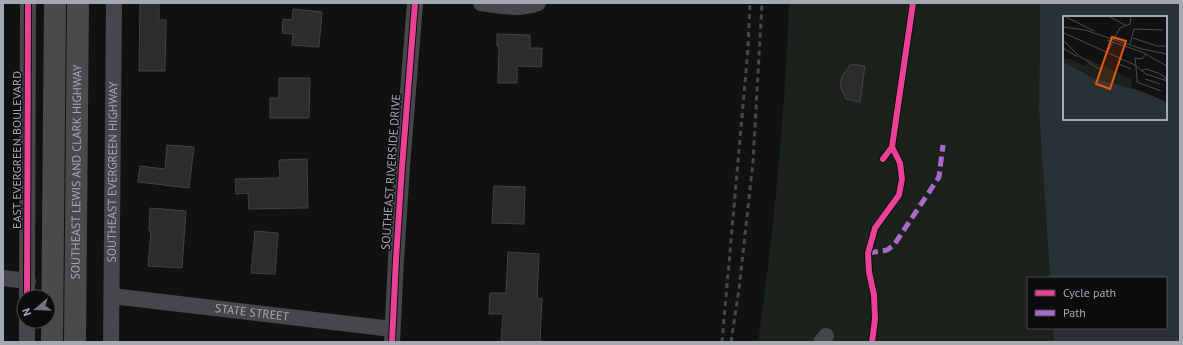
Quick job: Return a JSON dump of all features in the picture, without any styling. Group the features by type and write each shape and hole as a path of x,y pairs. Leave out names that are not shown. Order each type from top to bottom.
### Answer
{"highway":[{"name":"SOUTHEAST LEWIS AND CLARK HIGHWAY","path":"52,342 56,3"},
{"name":"SOUTHEAST LEWIS AND CLARK HIGHWAY","path":"75,342 78,3"}],"street":[{"name":"EAST EVERGREEN BOULEVARD","path":"28,3 28,289"},
{"name":"SOUTHEAST EVERGREEN HIGHWAY","path":"111,342 114,3"},
{"name":"SOUTHEAST RIVERSIDE DRIVE","path":"392,335 402,167 415,3"},
{"path":"481,3 510,7 538,3"},
{"path":"3,278 28,281"},
{"name":"STATE STREET","path":"112,296 392,335"},
{"path":"27,329 27,342"}],"shaded area":[{"path":"789,3 1040,3 1039,111 1050,277 1027,277 1027,329 1053,329 1054,342 758,342 778,173"},
{"path":"1040,3 1180,3 1180,342 1054,342 1053,329 1167,329 1167,277 1050,277 1039,111"}],"building":[{"path":"140,3 159,3 159,20 166,20 165,71 139,71"},
{"path":"293,9 322,12 319,47 292,45 293,34 282,33 283,19 292,20"},
{"path":"497,34 530,35 530,48 542,48 541,67 517,66 517,83 498,83 499,47 497,46"},
{"path":"851,64 865,66 860,102 846,99 840,86 842,76"},
{"path":"279,78 310,78 309,118 270,118 270,98 279,98"},
{"path":"167,145 194,147 189,188 138,182 140,166 165,169"},
{"path":"307,159 308,208 249,209 248,193 236,194 235,179 280,178 279,160"},
{"path":"494,186 525,187 524,224 492,223"},
{"path":"150,208 186,211 182,268 148,266 151,231 149,231"},
{"path":"255,231 278,233 275,274 251,273"},
{"path":"508,252 539,254 537,298 542,299 540,342 501,342 503,314 489,314 490,293 506,293"}],"railway":[{"path":"722,342 748,49 750,3"},
{"path":"731,342 739,289 753,162 762,3"}],"marked path":[{"path":"868,253 887,250 894,245 939,177 943,145"}],"cycle path":[{"path":"27,289 28,3"},
{"path":"392,342 402,167 415,3"},
{"path":"883,159 892,147 913,3"},
{"path":"872,342 875,319 874,295 869,272 868,253 875,228 899,195 902,179 900,163 892,147"}]}
